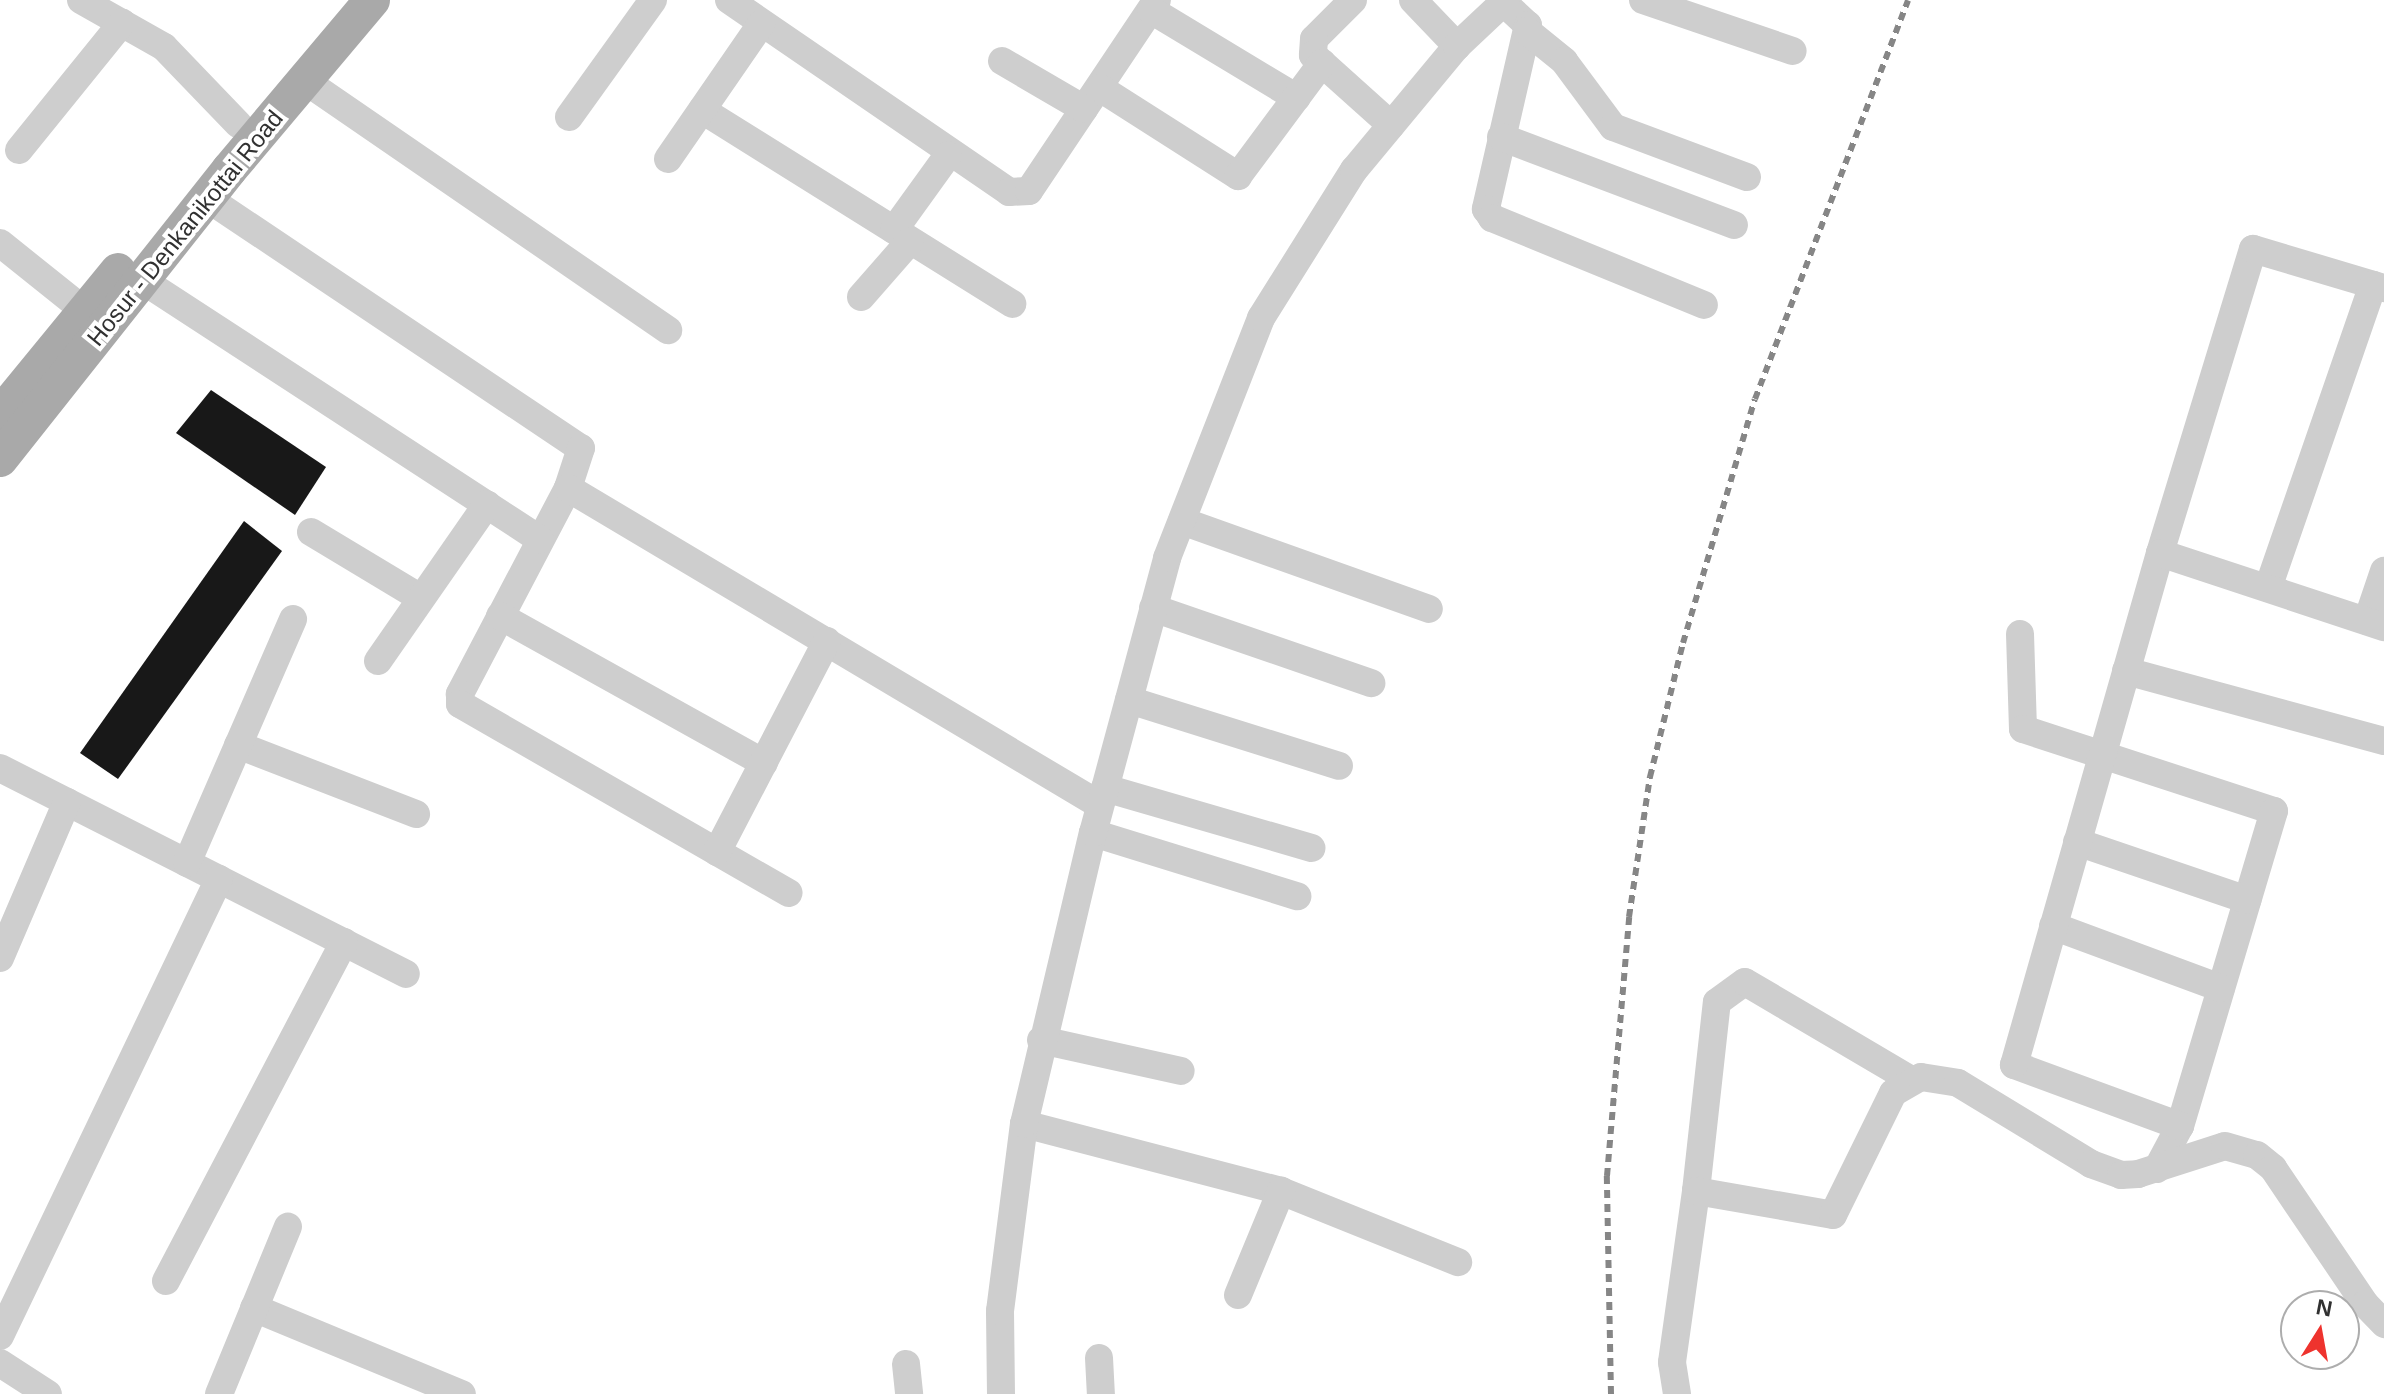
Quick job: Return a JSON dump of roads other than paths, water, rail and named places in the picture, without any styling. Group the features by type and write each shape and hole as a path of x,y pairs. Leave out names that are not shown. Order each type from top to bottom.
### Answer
{"main road":[{"name":"Hosur - Denkanikottai Road","path":"0,459 95,319 238,124 341,0"},
{"name":"Hosur - Denkanikottai Road","path":"0,415 95,319 142,280 372,0"}],"street":[{"path":"81,0 164,47 238,124"},
{"path":"569,117 653,0"},
{"path":"729,0 948,155 1009,192 1029,191 1154,5 1297,98"},
{"path":"1353,0 1314,39 1313,55 1391,125"},
{"path":"1413,0 1457,46"},
{"path":"1643,0 1793,51"},
{"path":"1001,1394 1000,1311 1024,1124 1041,1040 1153,608 1182,521 1261,318 1354,170 1457,46 1504,1 1524,19 1527,31 1486,198 1492,218 1704,305"},
{"path":"19,150 122,23"},
{"path":"668,159 761,24"},
{"path":"1527,31 1564,61 1613,127 1747,177"},
{"path":"1002,61 1092,98 1238,176 1322,63"},
{"path":"304,80 668,330"},
{"path":"702,110 1012,304"},
{"path":"1501,137 1734,225"},
{"path":"861,297 902,235 948,155"},
{"path":"207,198 576,442 583,453 568,488 460,694 462,707 789,893"},
{"path":"0,243 95,319"},
{"path":"2180,1126 2014,1065 2160,553 2253,249 2378,286 2268,588"},
{"path":"142,280 540,539"},
{"path":"568,488 827,641 1103,797 1311,848"},
{"path":"378,661 487,504"},
{"path":"1182,521 1429,609"},
{"path":"311,532 421,598"},
{"path":"2160,553 2376,624 2384,571"},
{"path":"1153,608 1371,683"},
{"path":"500,616 764,763"},
{"path":"187,863 293,619"},
{"path":"2020,634 2023,729 2274,811 2180,1126 2157,1169"},
{"path":"717,852 827,641"},
{"path":"2126,671 2384,741"},
{"path":"1129,700 1339,766"},
{"path":"238,745 416,814"},
{"path":"0,768 406,974"},
{"path":"0,958 67,802"},
{"path":"1093,833 1297,896"},
{"path":"2077,842 2247,900"},
{"path":"0,1336 219,879"},
{"path":"2053,926 2221,988"},
{"path":"166,1281 344,942"},
{"path":"1677,1394 1672,1362 1696,1191 1717,1002 1745,982 1910,1079 1940,1077 1958,1083 2107,1171 2138,1174 2225,1146 2257,1155 2273,1168 2365,1304 2384,1324"},
{"path":"1041,1040 1181,1071"},
{"path":"1696,1191 1833,1215 1893,1093 1910,1079"},
{"path":"1024,1124 1281,1191 1458,1262"},
{"path":"1238,1295 1281,1191"},
{"path":"219,1394 288,1227"},
{"path":"254,1308 462,1394"},
{"path":"1099,1358 1101,1394"},
{"path":"0,1363 48,1394"},
{"path":"906,1364 909,1394"}],"railway":[{"path":"1611,1394 1607,1176 1629,917 1650,777 1683,643 1755,399 1908,0"}]}
